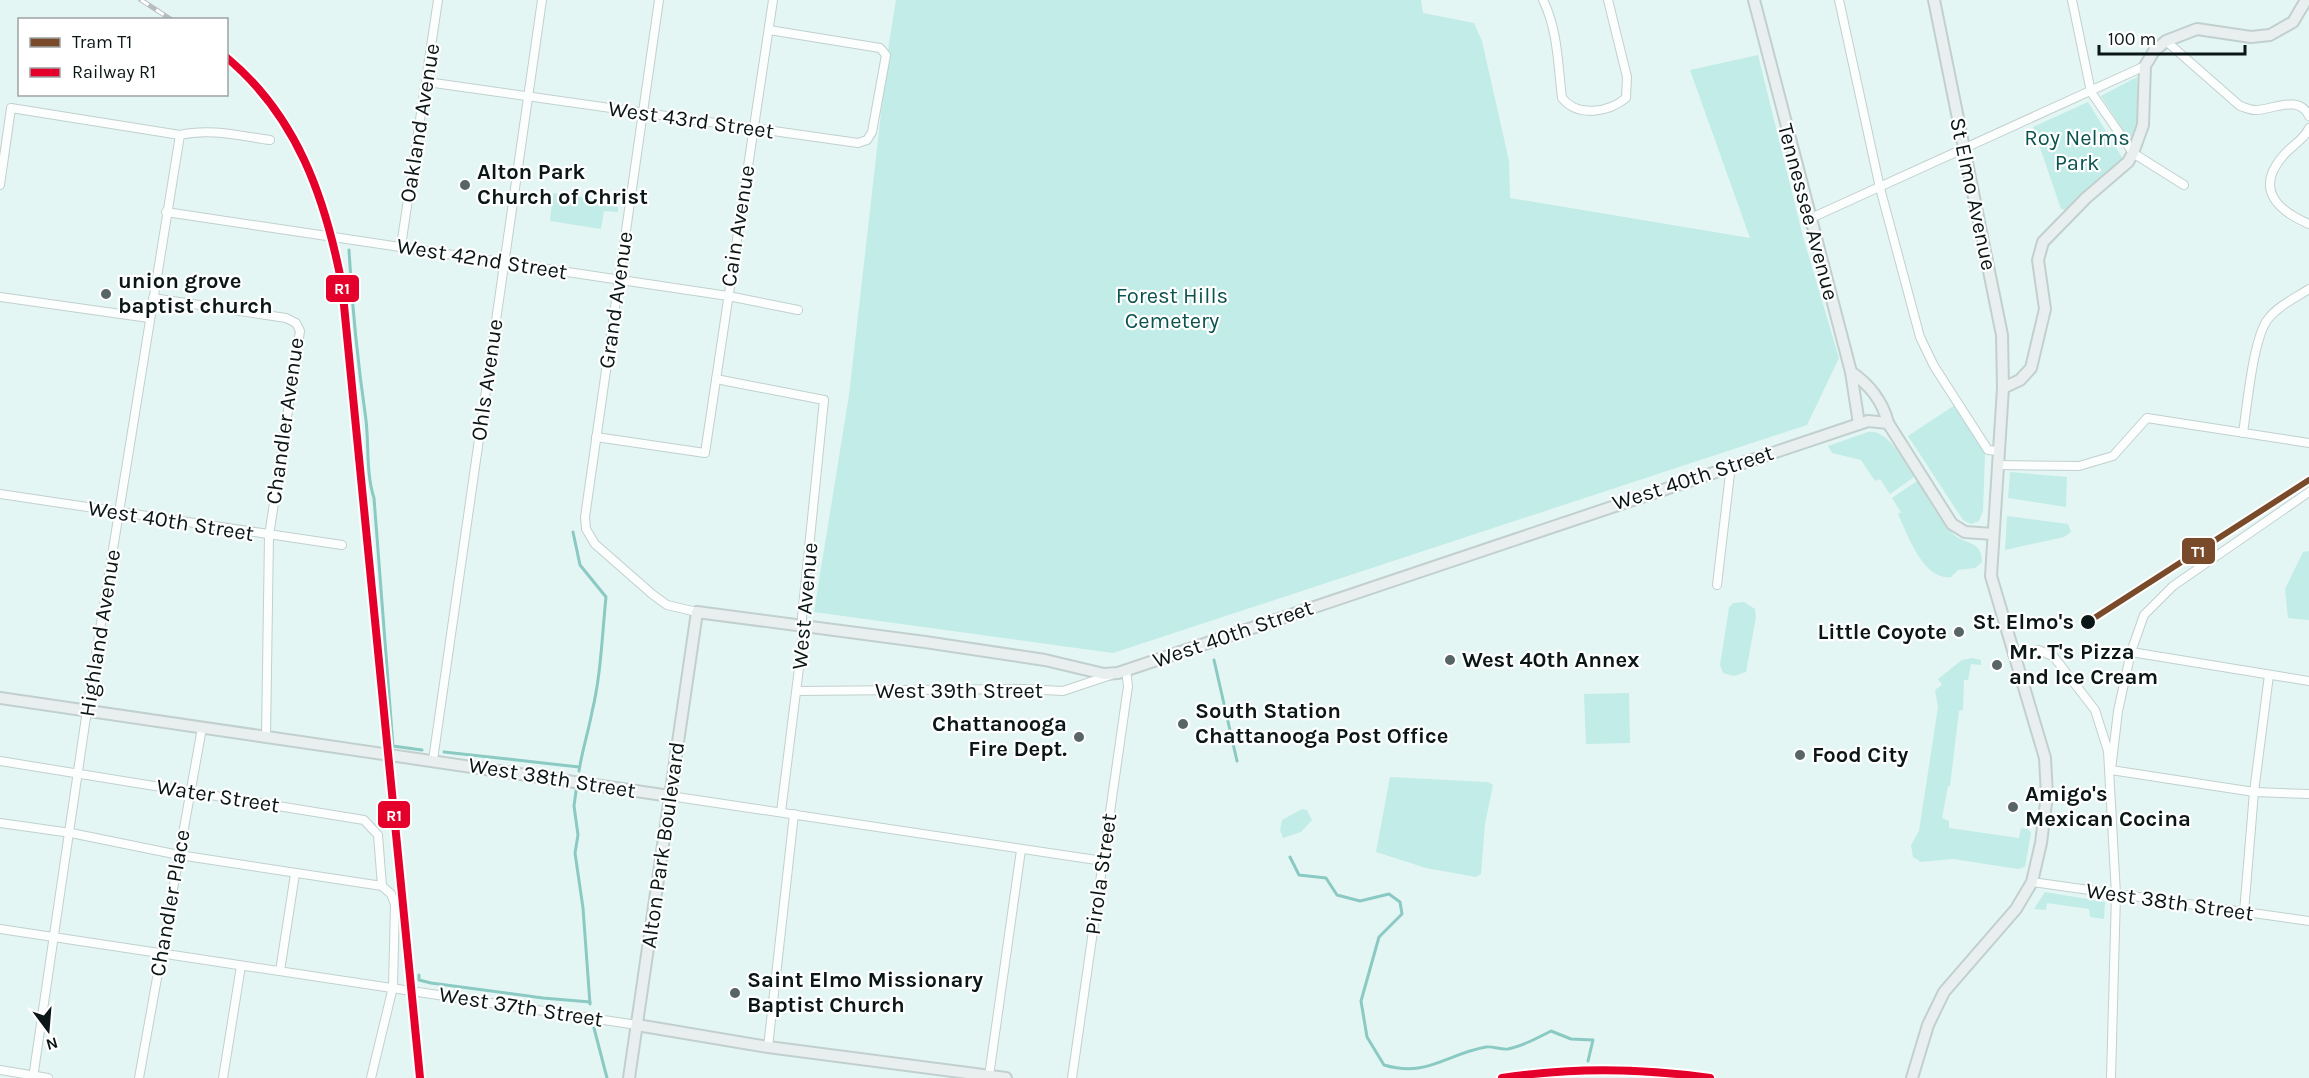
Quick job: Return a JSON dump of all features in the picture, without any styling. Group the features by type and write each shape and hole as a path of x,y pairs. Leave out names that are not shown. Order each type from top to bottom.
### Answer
{"main road":[{"name":"Tennessee Avenue","path":"1754,0 1809,219 1851,372 1859,424"},
{"name":"St Elmo Avenue","path":"1934,0 2002,335 2002,388 1997,465"},
{"path":"2002,388 2020,380 2031,368 2045,309 2038,260 2043,242 2052,230 2128,162 2133,153 2143,125 2145,66 2154,51 2166,41 2197,28 2251,37 2270,35 2293,22 2306,0"},
{"path":"1851,372 1870,388 1885,411 1888,423 1952,524 1965,532 1993,534"},
{"name":"West 40th Street","path":"697,612 1045,660 1104,674 1122,672 1731,465 1859,424 1876,420 1888,423"},
{"path":"1912,1078 1928,1025 1944,992 1966,964 2001,929 2032,882 2041,843 2046,805 2045,761 1991,576 1997,465"},
{"name":"Alton Park Boulevard","path":"629,1078 697,612"},
{"name":"West 38th Street","path":"0,698 670,796"},
{"name":"West 37th Street","path":"637,1025 768,1047 1004,1078"}],"street":[{"name":"Oakland Avenue","path":"400,246 438,0"},
{"name":"Ohls Avenue","path":"433,760 542,0"},
{"name":"Grand Avenue","path":"586,529 585,517 596,437 659,0"},
{"name":"Cain Avenue","path":"596,437 705,453 773,0"},
{"path":"1544,0 1551,21 1562,98 1573,107 1588,111 1615,107 1626,98 1628,77 1608,0"},
{"path":"1839,0 1880,188 1920,337 1934,366 1988,450 1998,451"},
{"path":"2072,0 2091,92 2133,153 2184,185"},
{"name":"West 43rd Street","path":"427,82 753,130 858,143 867,140 872,132 886,55 880,48 769,30"},
{"path":"2166,41 2240,106 2254,110 2298,104 2306,109 2309,116"},
{"path":"1809,219 2145,66"},
{"path":"0,185 11,108 180,135 216,132 270,140"},
{"path":"2309,128 2308,132 2283,156 2275,168 2270,185 2276,203 2288,213 2309,224"},
{"name":"Highland Avenue","path":"33,1077 71,833 87,710 180,135"},
{"name":"West 42nd Street","path":"166,212 728,296 798,310"},
{"path":"2243,433 2259,342 2265,321 2284,304 2309,289"},
{"path":"0,297 149,318"},
{"name":"Chandler Avenue","path":"153,298 286,318 296,323 300,331 269,536 266,736"},
{"name":"West Avenue","path":"716,379 824,400 797,691 781,812"},
{"path":"1997,465 2079,466 2113,456 2147,418 2309,443"},
{"path":"1718,585 1731,465"},
{"path":"2111,770 2118,711 2131,652 2144,615 2157,600 2309,492"},
{"name":"West 40th Street","path":"0,494 269,536 342,545"},
{"name":"West 40th Street","path":"586,529 595,544 660,599 681,610 697,612"},
{"path":"2012,654 2039,650 2054,657 2095,710 2108,751 2111,770 2116,894 2111,1078"},
{"path":"2131,652 2309,681"},
{"name":"West 39th Street","path":"797,691 1024,689 1063,691 1122,672"},
{"name":"Pirola Street","path":"1072,1078 1128,686 1122,672"},
{"path":"2244,912 2254,792 2269,675"},
{"name":"Chandler Place","path":"139,1078 202,728"},
{"name":"Water Street","path":"0,761 364,820 378,835 382,886"},
{"path":"2111,770 2254,792 2309,794"},
{"name":"West 38th Street","path":"670,796 1103,861"},
{"path":"768,1047 794,814"},
{"path":"0,823 71,833 178,855 382,886 391,894 395,914 393,987 371,1078"},
{"path":"990,1076 1021,850"},
{"path":"280,971 295,874"},
{"name":"West 38th Street","path":"2032,882 2309,921"},
{"name":"West 37th Street","path":"0,929 637,1025"},
{"path":"223,1078 240,966"},
{"path":"0,1070 48,1078"}],"green space":[{"name":"Forest Hills Cemetery","path":"896,0 1421,0 1423,13 1474,23 1482,41 1509,161 1510,198 1750,238 1690,70 1758,55 1803,237 1839,358 1807,425 1113,653 814,612 849,395 889,43"},
{"path":"2137,77 2138,126 2133,140 2129,139 2101,96"},
{"name":"Roy Nelms Park","path":"2088,102 2123,159 2067,210 2061,209 2033,127"},
{"path":"553,193 605,200 605,205 618,207 618,212 604,211 601,229 550,221"},
{"path":"1955,405 1985,454 1983,511 1979,521 1971,524 1963,520 1908,436"},
{"path":"1868,432 1876,432 1889,441 1914,477 1890,494 1880,479 1875,481 1861,460 1832,453 1828,446"},
{"path":"2010,472 2067,477 2066,507 2008,498"},
{"path":"1917,481 1952,533 1979,550 1982,562 1975,568 1958,570 1951,577 1941,576 1932,572 1917,554 1898,514 1901,512 1892,498"},
{"path":"2007,516 2068,524 2071,532 2064,537 2005,550"},
{"path":"2309,551 2309,620 2288,618 2285,589 2303,552"},
{"path":"1744,602 1755,609 1756,617 1746,672 1734,676 1723,673 1720,665 1729,608 1733,603"},
{"path":"1973,658 1981,660 1981,665 1971,664 1968,680 1964,680 1963,710 1959,711 1950,786 1948,786 1942,818 1949,821 1949,828 2019,838 2021,828 2028,829 2031,833 2025,867 2018,869 1953,859 1921,862 1913,857 1911,845 1919,831 1938,707 1935,690 1942,685 1938,679 1962,660"},
{"path":"1629,693 1630,743 1586,744 1584,694"},
{"path":"1390,777 1488,782 1493,785 1485,824 1481,874 1476,877 1426,868 1376,852"},
{"path":"1302,809 1307,810 1312,820 1301,832 1283,838 1280,830 1282,820"},
{"path":"2045,892 2105,902 2104,919 2090,917 2089,909 2047,903 2046,910 2034,909"}],"waterway":[{"path":"349,250 371,489 374,498 393,746 422,750"},
{"path":"573,532 580,565 606,597 595,698 579,771"},
{"path":"1214,660 1237,761"},
{"path":"444,752 579,767"},
{"path":"576,791 574,806 578,835 575,853 583,908 590,1004"},
{"path":"1290,857 1299,875 1326,878 1337,895 1360,901 1389,894 1400,902 1402,914 1379,937 1361,1001 1367,1037 1384,1065 1412,1069 1425,1067 1486,1047 1514,1048 1551,1031 1571,1039 1593,1040 1588,1061"},
{"path":"419,975 419,980 431,983 590,1002"},
{"path":"594,1028 607,1078"}],"railway":[{"path":"141,0 169,18"},
{"path":"228,59 251,80 272,105 304,160 327,221 342,285 420,1078"},
{"path":"1502,1078 1528,1074 1606,1070 1658,1072 1710,1078"}],"tram line":[{"name":"T1","path":"2088,622 2309,480"}],"rail line":[{"name":"R1","path":"228,59 251,80 272,105 304,160 327,221 342,285 420,1078"},
{"name":"R1","path":"1502,1078 1528,1074 1606,1070 1658,1072 1710,1078"}],"place":[{"name":"Alton Park Church of Christ","path":"465,185"},
{"name":"union grove baptist church","path":"106,294"},
{"name":"St. Elmo's","path":"2088,622"},
{"name":"Little Coyote","path":"1959,632"},
{"name":"West 40th Annex","path":"1450,660"},
{"name":"Mr. T's Pizza and Ice Cream","path":"1997,665"},
{"name":"South Station Chattanooga Post Office","path":"1183,724"},
{"name":"Chattanooga Fire Dept.","path":"1079,737"},
{"name":"Food City","path":"1800,755"},
{"name":"Amigo's Mexican Cocina","path":"2013,807"},
{"name":"Saint Elmo Missionary Baptist Church","path":"735,993"}]}
